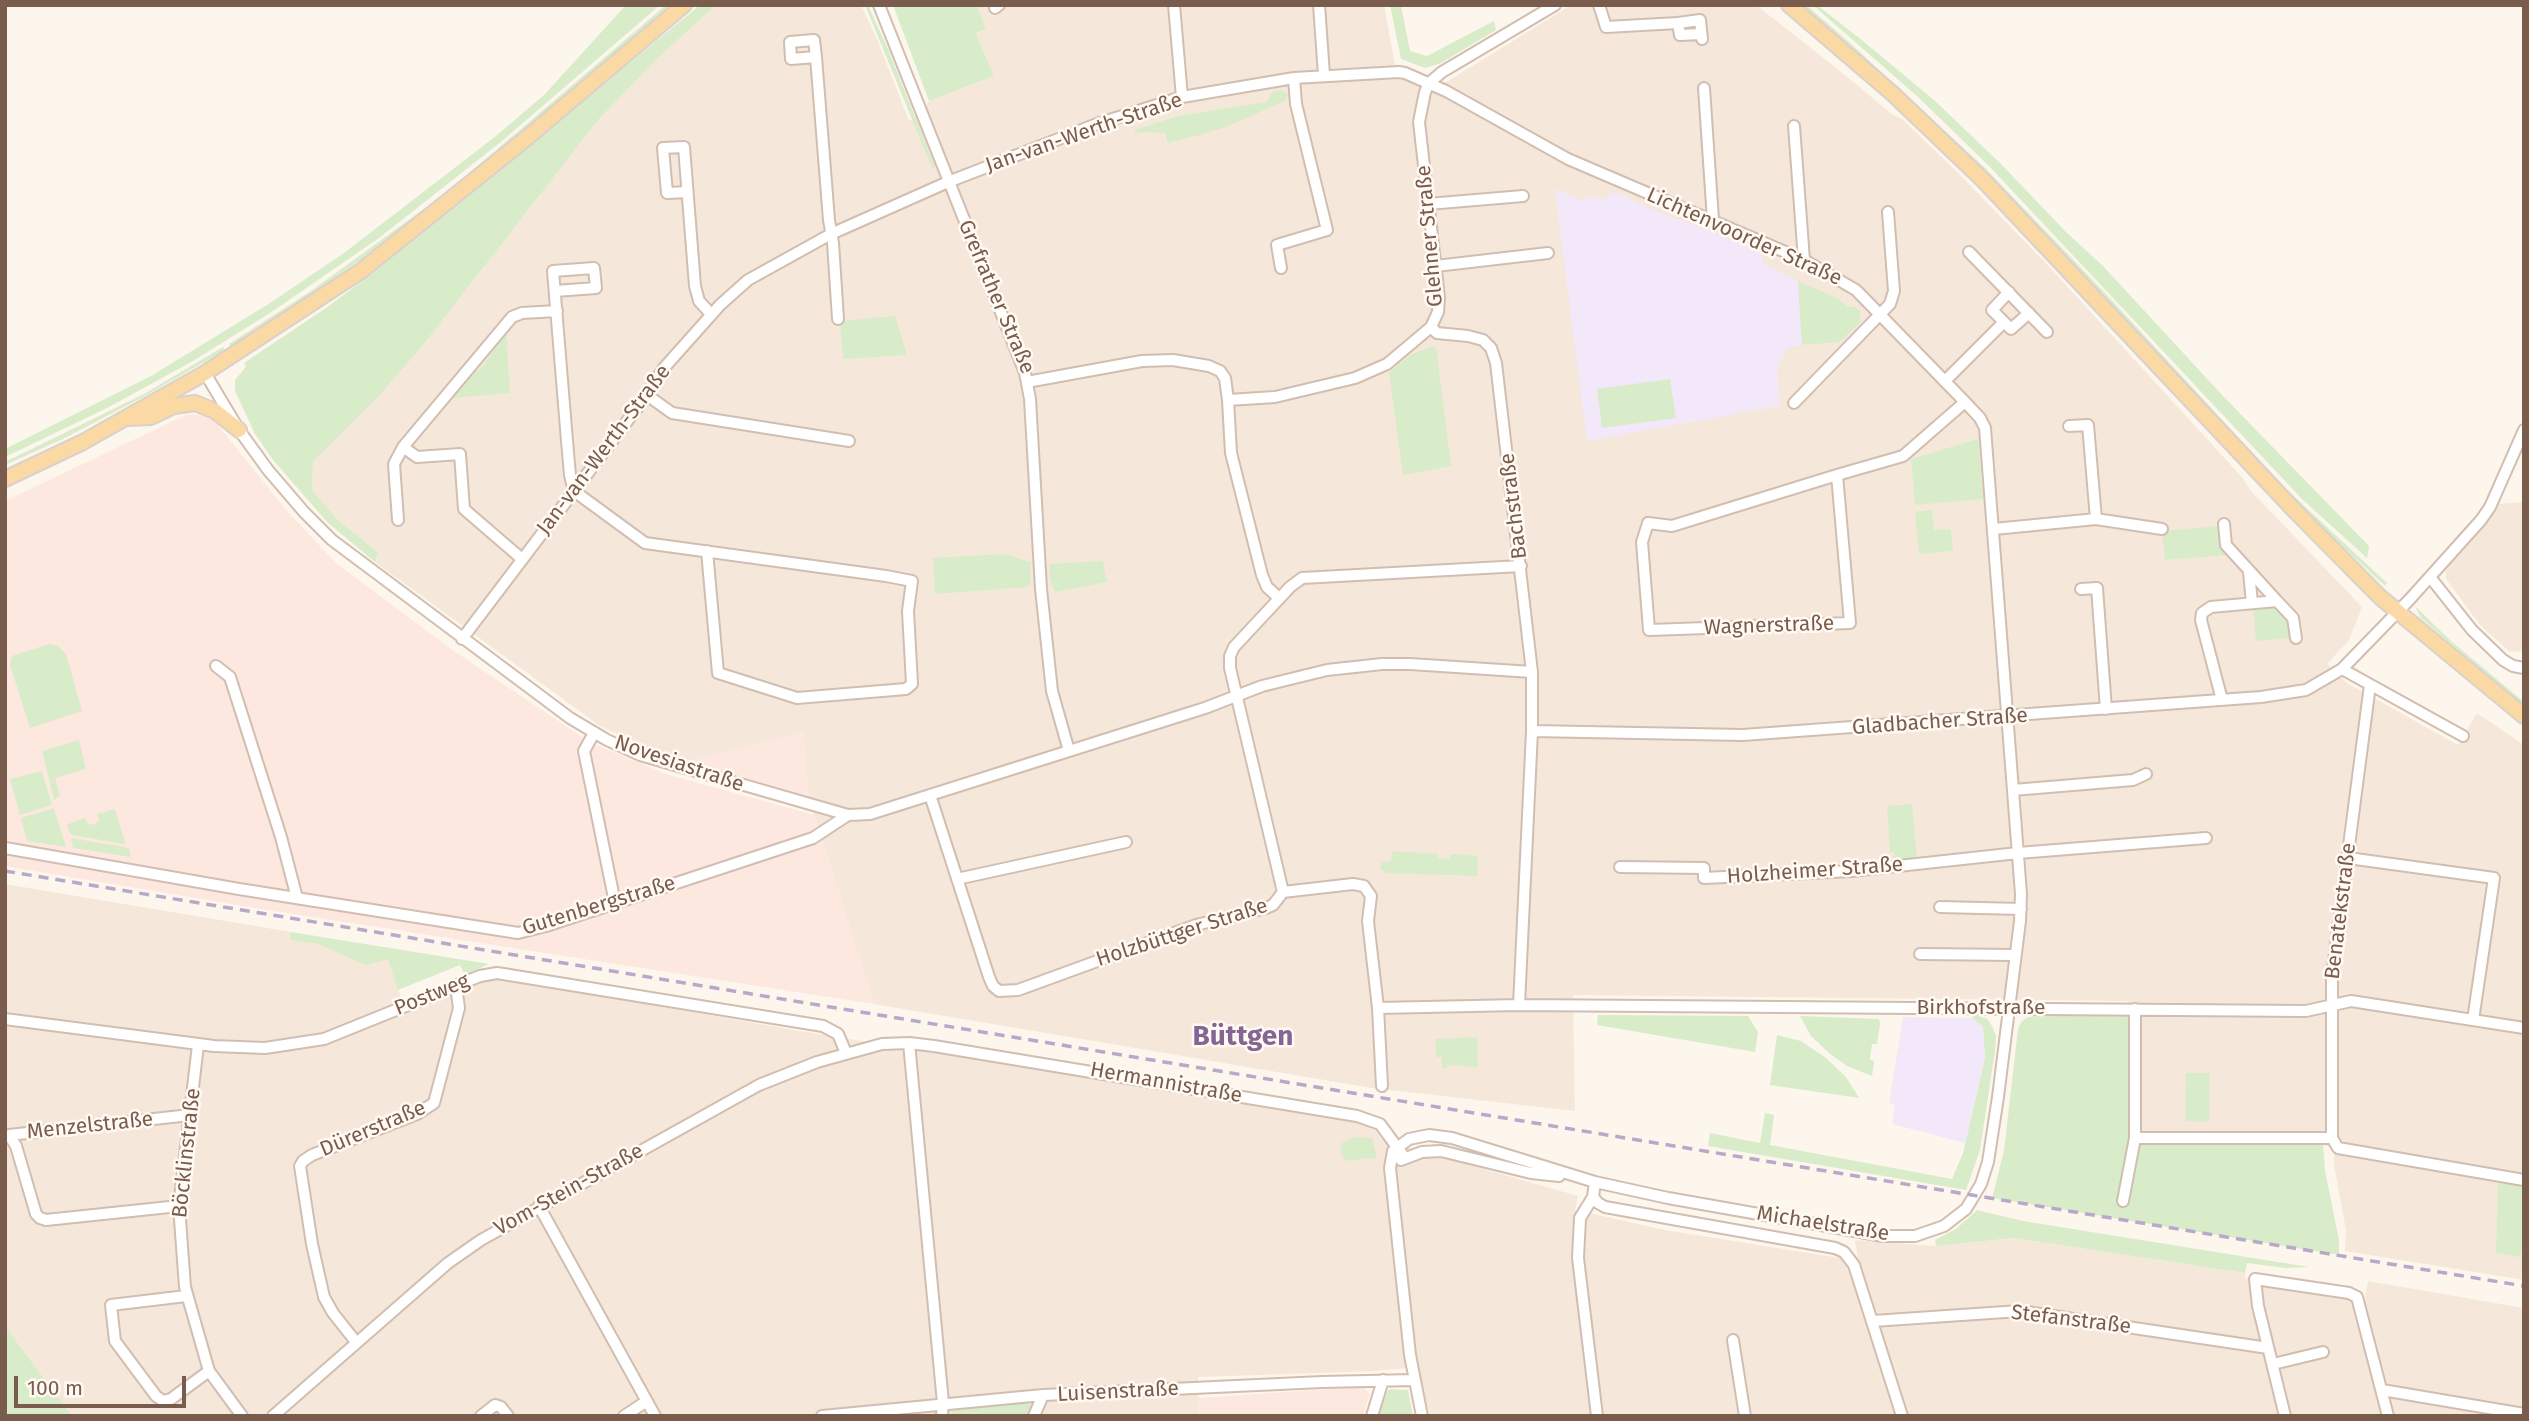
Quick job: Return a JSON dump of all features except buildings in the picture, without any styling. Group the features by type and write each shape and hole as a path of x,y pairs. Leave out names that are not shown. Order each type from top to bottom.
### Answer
{"main road":[{"path":"5,479 128,418 205,373 361,271 528,137 684,5"},
{"path":"1789,5 1893,94 1983,180 2296,512 2398,612 2524,716"},
{"path":"128,418 151,417 174,406 195,403 215,411 239,430"}],"street":[{"name":"Grefrather Straße","path":"879,5 1027,382 1142,361 1172,360 1209,366 1220,371 1225,378 1228,400"},
{"path":"1174,5 1182,97"},
{"path":"1319,5 1324,75"},
{"path":"1429,83 1446,69 1555,5"},
{"path":"1599,5 1606,27 1700,20 1702,36"},
{"path":"816,57 838,319"},
{"name":"Jan-van-Werth-Straße","path":"462,639 648,395 663,369 711,314 748,279 831,234 948,182 1097,124 1182,97 1324,75 1399,72 1429,83"},
{"path":"1281,268 1277,245 1327,230 1296,104 1294,78"},
{"name":"Glehner Straße","path":"1228,400 1275,397 1355,378 1387,364 1431,327 1439,305 1419,122 1421,103 1429,83"},
{"name":"Lichtenvoorder Straße","path":"1429,83 1568,159 1804,260 1845,282 1881,315 1980,418 1985,428 1994,529 2018,853"},
{"path":"1704,88 1713,220"},
{"path":"1794,126 1804,260"},
{"path":"687,192 696,293 711,314"},
{"path":"1429,204 1523,196"},
{"path":"1794,403 1890,304 1894,291 1888,212"},
{"path":"1969,252 2047,332"},
{"path":"1436,266 1548,253"},
{"path":"555,291 570,475 574,491 641,541 912,581 908,611 912,684 906,689 797,698 718,673 707,551"},
{"path":"2009,292 1992,310 2011,329 2028,313"},
{"path":"398,520 394,466 403,447 512,317 522,313 556,311"},
{"path":"1945,381 2004,322"},
{"name":"Bachstraße","path":"1431,327 1437,333 1483,340 1493,352 1521,566 1532,672 1532,731 1519,1005"},
{"name":"Novesiastraße","path":"205,373 239,430 277,481 325,534 462,639 594,733 654,760 848,815 870,814 1237,697 1262,686 1327,670 1382,664 1532,672"},
{"path":"1027,382 1049,671 1053,699 1069,751"},
{"path":"648,395 672,413 849,441"},
{"path":"1228,400 1231,453 1262,575 1267,587 1279,598"},
{"path":"1837,475 1903,456 1965,402"},
{"path":"2069,426 2088,425 2096,519"},
{"name":"Gladbacher Straße","path":"1532,731 1742,736 2299,692 2320,684 2342,669 2398,612 2487,512 2524,430"},
{"path":"403,447 418,457 460,454 464,509 522,559"},
{"name":"Wagnerstraße","path":"1837,475 1850,623 1649,631 1642,542 1648,523 1672,526 1837,475"},
{"path":"1994,529 2096,519 2162,529"},
{"path":"2224,524 2226,545 2293,618 2296,638"},
{"path":"1283,892 1229,665 1231,651 1294,583 1307,577 1521,566"},
{"path":"2249,572 2252,603"},
{"path":"2430,577 2480,638 2506,663 2524,668"},
{"path":"2081,589 2097,588 2106,709"},
{"path":"2222,700 2201,616 2204,610 2211,607 2277,601"},
{"path":"216,666 230,677 281,837 297,898"},
{"path":"2342,669 2463,736"},
{"name":"Benatekstraße","path":"2332,1138 2333,965 2370,685"},
{"path":"594,733 584,751 615,903"},
{"path":"2013,790 2133,780 2146,774"},
{"path":"930,795 957,879 1126,842"},
{"name":"Gutenbergstraße","path":"5,848 519,933 813,838 848,815"},
{"path":"2018,853 2206,838"},
{"name":"Holzheimer Straße","path":"1620,867 1704,868 1704,878 1852,871 2018,853"},
{"name":"Michaelstraße","path":"1397,1146 1415,1137 1440,1136 1510,1155 1574,1177 1668,1198 1870,1234 1906,1237 1934,1231 1966,1209 1981,1184 1989,1154 2021,909 2018,853"},
{"path":"2348,858 2494,878 2473,1020"},
{"name":"Holzbüttger Straße","path":"957,879 989,977 999,991 1018,990 1196,925 1266,908 1273,905 1283,892 1353,884 1364,886 1371,896 1368,921 1378,1008"},
{"path":"1940,907 2021,909"},
{"path":"1920,954 2014,955"},
{"name":"Postweg","path":"5,1019 198,1045 251,1049 317,1041 485,974 504,974 810,1024 834,1031 841,1038 846,1053"},
{"name":"Dürerstraße","path":"356,1342 324,1297 312,1244 300,1166 312,1155 417,1114 434,1103 459,1008 456,985"},
{"name":"Birkhofstraße","path":"1378,1008 1519,1005 2306,1011 2343,1001 2524,1028"},
{"path":"1378,1008 1381,1086"},
{"path":"2123,1201 2136,1138 2135,1009"},
{"path":"909,1043 943,1403 942,1416"},
{"name":"Vom-Stein-Straße","path":"273,1416 467,1249 539,1206 759,1085 846,1053 882,1044 909,1043"},
{"name":"Hermannistraße","path":"909,1043 1357,1116 1380,1124 1405,1158"},
{"name":"Böcklinstraße","path":"198,1045 179,1206 186,1296 209,1371 242,1416"},
{"name":"Menzelstraße","path":"179,1206 46,1220 40,1218 36,1214 16,1146 9,1135 190,1115"},
{"path":"2136,1138 2332,1138 2338,1148 2524,1180"},
{"path":"1397,1146 1392,1154 1390,1168 1400,1274 1414,1380 1422,1416"},
{"name":"Michaelstraße","path":"1390,1168 1405,1158 1427,1151 1441,1151 1531,1173 1574,1177"},
{"path":"1595,1182 1593,1196 1580,1218 1578,1258 1597,1416"},
{"name":"Michaelstraße","path":"1593,1196 1605,1207 1835,1248 1847,1255 1854,1265 1872,1321"},
{"path":"539,1206 655,1416"},
{"path":"2285,1416 2258,1306 2255,1279 2349,1293 2358,1299 2388,1416"},
{"path":"186,1296 111,1305 115,1341 161,1400 170,1399 209,1371"},
{"name":"Stefanstraße","path":"1872,1321 2021,1311 2268,1348"},
{"path":"1872,1321 1902,1416"},
{"path":"1733,1340 1745,1416"},
{"path":"2273,1364 2323,1352"},
{"path":"1372,1416 1383,1380"},
{"name":"Luisenstraße","path":"822,1416 1043,1395 1414,1380"},
{"path":"2382,1390 2524,1414"},
{"path":"1034,1416 1043,1395"},
{"path":"624,1416 647,1401"},
{"path":"481,1416 495,1405 501,1407 508,1416"}],"shaded area":[{"path":"716,5 861,5 909,121 916,118 929,101 994,76 976,33 986,29 977,5 1384,5 1397,76 1435,89 1571,5 1756,5 1893,115 1902,119 1955,170 2042,259 2242,477 2251,491 2362,607 2349,640 2327,664 2347,683 2458,745 2477,713 2524,745 2524,1280 2345,1251 2346,1230 2334,1165 2334,1146 2129,1142 2128,1001 1573,995 1575,1111 1372,1088 874,1004 808,796 803,732 688,761 656,751 600,726 375,562 378,552 338,520 312,490 313,462 380,395 420,349 599,119 658,58"},
{"path":"1555,189 1584,201 1587,195 1602,200 1615,192 1761,252 1763,264 1798,281 1802,345 1788,347 1777,368 1780,406 1587,441"},
{"path":"188,414 206,416 217,424 286,510 336,563 454,651 591,743 669,775 815,815 874,1004 255,908 5,866 5,501"},
{"path":"2524,502 2524,651 2510,652 2480,625 2446,579 2446,566 2483,526 2495,504"},
{"path":"803,732 808,796 688,761"},
{"path":"5,884 291,932 290,940 318,944 340,953 389,959 405,1011 478,983 500,978 794,1030 1362,1122 1372,1126 1382,1140 1578,1196 1575,1210 1665,1230 1858,1261 1855,1240 1936,1246 2014,1238 2245,1273 2245,1278 2348,1299 2364,1305 2368,1281 2524,1308 2524,1416 1430,1416 1418,1367 1198,1377 1199,1416 72,1416 5,1326"},
{"path":"1903,1017 1972,1018 1983,1027 1985,1058 1965,1143 1892,1124 1895,1105 1889,1103"},
{"path":"1363,1387 1370,1394 1363,1416 1199,1416 1198,1398"}],"green space":[{"path":"626,5 660,5 502,141 379,238 270,313 193,361 107,408 5,457 5,449 151,376 267,305 344,253 496,136 544,95"},
{"path":"666,5 670,5 564,97 389,240 313,293 231,346 229,344 311,291 447,192"},
{"path":"700,5 716,5 658,58 599,119 420,349 380,395 313,462 312,490 338,520 378,552 375,562 327,522 273,460 255,434 235,391 235,380 246,367 244,363 373,273"},
{"path":"865,5 868,5 888,49 935,167 932,168"},
{"path":"893,5 977,5 986,29 976,33 994,76 929,101"},
{"path":"1390,5 1401,5 1410,51 1427,56 1494,21 1496,30 1441,63 1425,68 1401,59"},
{"path":"1802,5 1806,5 1849,42 1985,168 2107,295 2285,488 2387,583 2385,586 2302,509 2106,298 1978,166"},
{"path":"1813,5 1817,5 1863,41 1934,100 2001,164 2066,232 2103,266 2223,396 2369,546 2367,558 2302,499 1989,166 1918,97"},
{"path":"1283,90 1288,95 1285,101 1203,134 1168,143 1165,133 1134,132 1178,116 1267,102 1273,91"},
{"path":"1798,281 1837,298 1848,307 1855,307 1860,311 1860,323 1839,342 1802,345"},
{"path":"895,316 907,355 843,359 840,321"},
{"path":"506,331 510,393 453,398 450,396 484,365"},
{"path":"223,347 225,350 145,396 63,439 5,465 5,462 144,394"},
{"path":"1436,347 1451,466 1403,475 1389,373 1412,354"},
{"path":"1670,379 1676,418 1602,428 1597,389"},
{"path":"1978,439 1983,499 1915,505 1911,459"},
{"path":"1932,510 1934,530 1951,529 1953,551 1919,554 1915,512"},
{"path":"2219,526 2221,547 2229,555 2165,560 2162,531"},
{"path":"1004,554 1030,562 1031,582 1028,587 935,594 933,558"},
{"path":"1103,561 1107,582 1055,592 1050,580 1049,564"},
{"path":"2415,606 2451,641 2524,702 2524,706 2421,618"},
{"path":"2253,608 2278,608 2290,621 2291,638 2256,641"},
{"path":"49,644 58,646 66,654 82,711 30,728 10,665 12,656"},
{"path":"79,740 86,769 55,778 60,795 54,800 42,751"},
{"path":"42,771 52,805 20,815 10,779"},
{"path":"1912,804 1917,859 1895,862 1894,852 1890,852 1887,806"},
{"path":"54,808 66,847 27,841 21,818"},
{"path":"115,809 124,844 70,833 67,826 70,823 85,818 87,823 94,825 99,820 97,814"},
{"path":"71,838 129,848 131,857 73,848"},
{"path":"1392,851 1438,854 1438,858 1450,859 1451,854 1478,856 1477,876 1386,873 1380,869 1381,861 1391,862"},
{"path":"291,932 489,964 465,975 460,965 398,990 388,959 366,965 318,944 290,940"},
{"path":"1973,1014 1987,1019 1996,1036 1980,1150 1966,1190 1708,1146 1710,1133 1760,1143 1765,1113 1774,1115 1770,1145 1952,1179 1963,1153 1985,1058 1983,1027 1972,1018"},
{"path":"1598,1015 1748,1016 1758,1032 1755,1052 1597,1025"},
{"path":"1800,1016 1879,1019 1877,1044 1872,1044 1870,1060 1874,1061 1872,1076 1847,1066 1829,1053 1811,1036"},
{"path":"2129,1016 2129,1141 2323,1144 2325,1171 2339,1240 2339,1255 1992,1198 2004,1151 2018,1029 2028,1017"},
{"path":"1777,1035 1801,1041 1826,1058 1846,1077 1859,1098 1770,1085"},
{"path":"1477,1037 1478,1067 1447,1065 1447,1068 1442,1068 1442,1057 1436,1057 1435,1039"},
{"path":"2186,1073 2210,1073 2209,1122 2185,1121"},
{"path":"1352,1137 1372,1138 1377,1158 1366,1157 1349,1161 1344,1159 1340,1149 1342,1143"},
{"path":"2498,1181 2524,1186 2524,1235 2520,1257 2496,1253"},
{"path":"1977,1210 2023,1221 2309,1267 2286,1268 2247,1263 2245,1273 2014,1238 1936,1246 1935,1240 1956,1229"},
{"path":"5,1326 72,1416 5,1416"},
{"path":"1408,1390 1413,1416 1379,1416 1387,1391"},
{"path":"1029,1403 1032,1407 1028,1416 950,1416 956,1407"}],"railway":[{"path":"5,871 2524,1286"}],"district":[{"name":"Büttgen","path":"1243,1037"}]}
